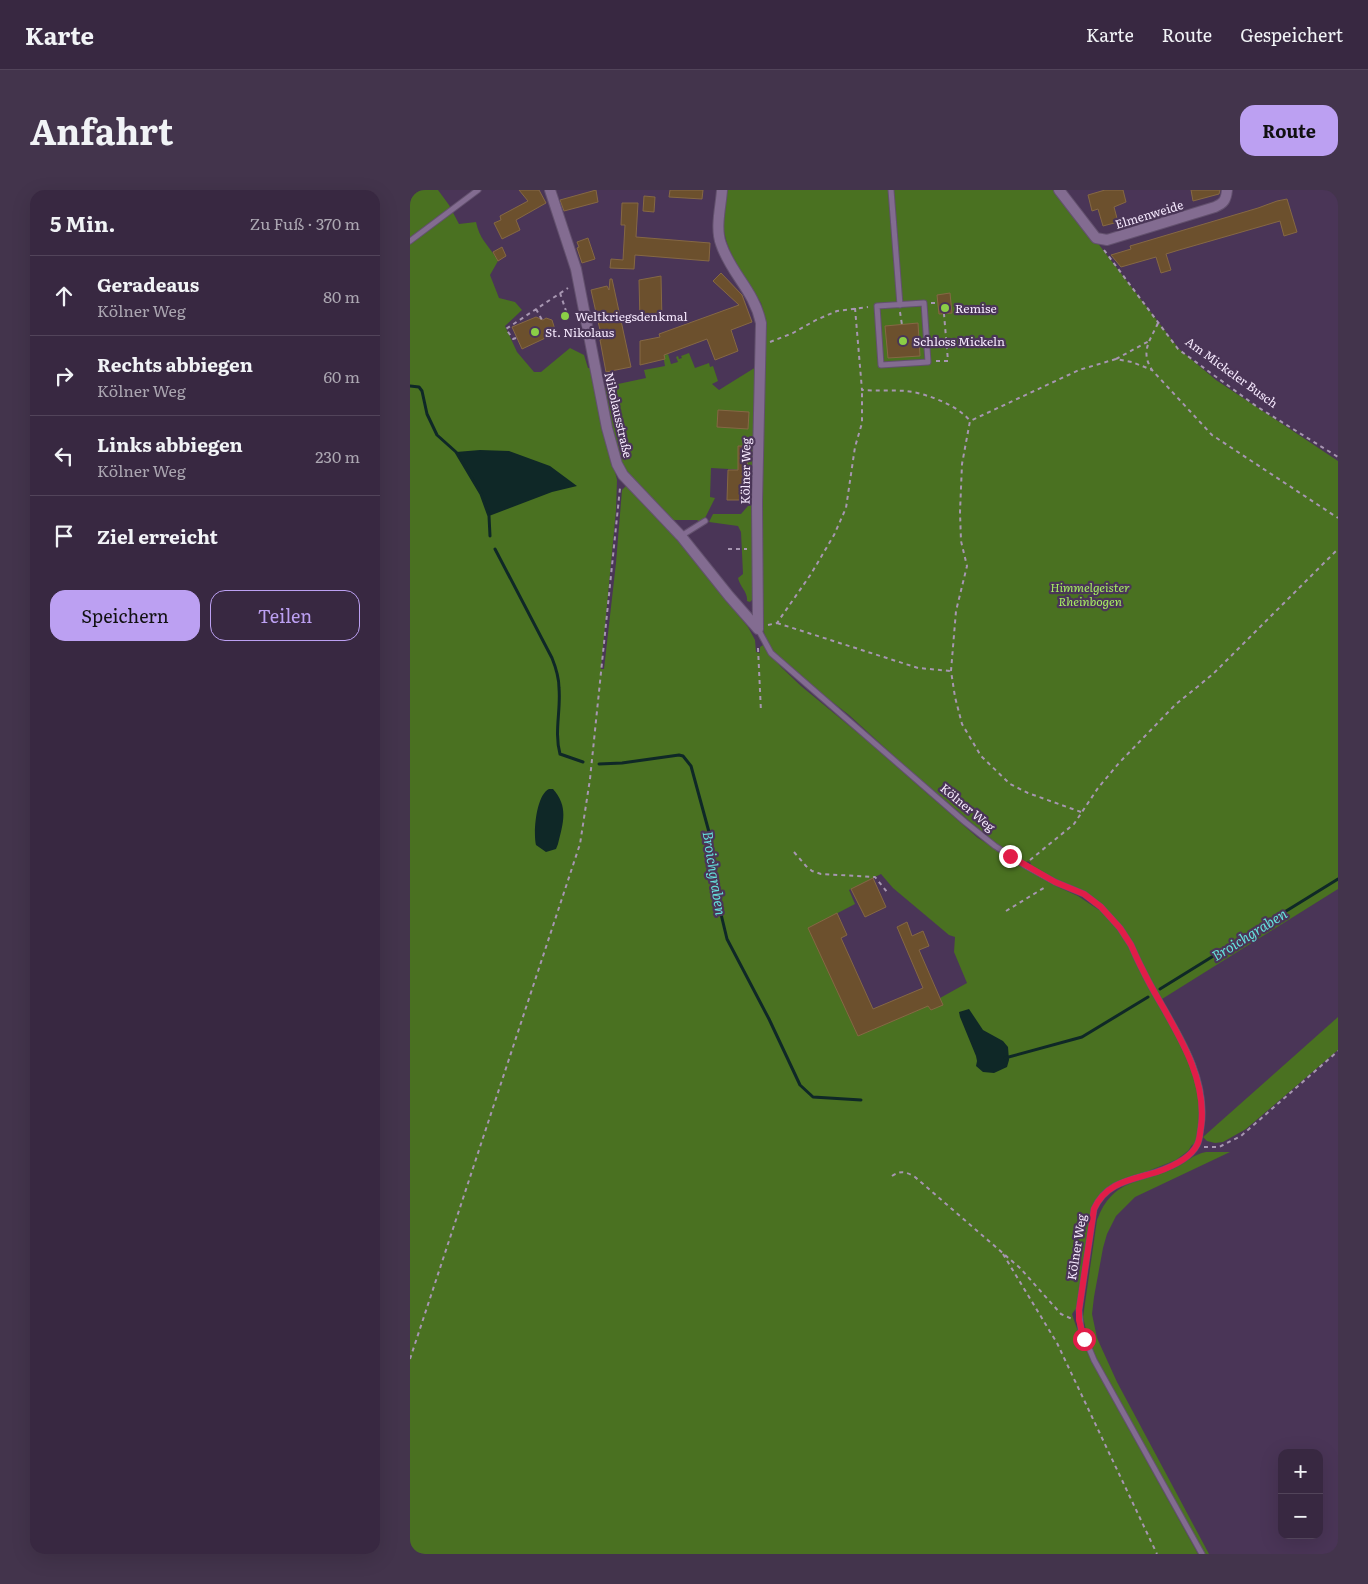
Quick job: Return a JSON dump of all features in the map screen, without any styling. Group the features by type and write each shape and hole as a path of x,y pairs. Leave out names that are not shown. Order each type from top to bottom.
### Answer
{"street":[{"name":"Nikolausstraße","path":"550,190 576,269 607,428 617,464 623,475 680,536 758,629"},
{"name":"Kölner Weg","path":"722,190 719,231 721,244 727,259 751,295 761,324 757,549 758,629"},
{"path":"1059,190 1096,238"},
{"name":"Elmenweide","path":"1096,238 1107,240 1215,207 1224,203 1227,190"}],"lane":[{"path":"410,240 478,190"},
{"path":"891,190 900,304"},
{"path":"924,303 928,362 881,365 877,306 900,304 924,303"},
{"path":"680,536 705,521"},
{"name":"Kölner Weg","path":"758,629 771,653 965,822 995,846 1026,866 1055,882 1084,894 1107,914 1120,928 1131,945 1190,1060 1197,1080 1202,1117 1197,1145 1185,1158 1173,1165 1115,1186 1104,1192 1098,1200 1094,1209 1079,1320 1084,1339 1094,1360 1202,1554"}],"path":[{"name":"Am Mickeler Busch","path":"1096,238 1178,350 1256,406 1338,456"},
{"path":"516,338 513,339 506,329 571,286 579,283"},
{"path":"560,293 568,317"},
{"path":"761,344 766,344 793,333 816,320 837,312 877,306"},
{"path":"761,712 758,629 777,622 816,566 846,508 855,447 862,424 862,390 855,308"},
{"path":"536,309 542,320"},
{"path":"928,362 948,361 944,314"},
{"path":"901,319 902,325"},
{"path":"1158,323 1145,352 1146,361 1152,370 1212,435 1338,518"},
{"path":"970,421 1079,370 1116,359 1151,340"},
{"path":"1116,359 1132,362 1152,370"},
{"path":"862,390 908,391 950,405 960,410 970,421"},
{"path":"970,421 962,464 961,541 967,566 956,611 951,671 954,697 962,724 981,756 1010,784 1028,793 1081,812"},
{"path":"410,1358 580,844 590,778 623,475"},
{"path":"728,549 757,549"},
{"path":"1026,866 1031,859 1074,824 1098,788 1175,705 1214,674 1338,549"},
{"path":"777,622 918,668 951,671"},
{"path":"794,852 812,871 821,874 875,877 887,892"},
{"path":"1006,911 1049,886"},
{"path":"1197,1145 1219,1147 1241,1136 1338,1051"},
{"path":"892,1176 900,1172 916,1177 1020,1268 1061,1314 1079,1320"},
{"path":"1003,1254 1058,1343 1157,1554"}],"green space":[{"name":"Himmelgeister Rheinbogen","path":"410,190 438,190 459,224 476,222 482,238 498,261 490,275 499,298 515,302 522,310 505,326 517,352 534,372 541,372 570,348 584,355 588,368 590,368 593,375 617,480 616,510 601,669 604,669 622,490 626,486 689,552 748,627 755,640 756,652 760,653 760,647 763,645 781,667 801,686 864,738 978,838 1099,910 1103,908 1030,865 1031,863 1028,861 1025,863 993,841 907,768 849,715 770,650 761,624 760,604 763,310 761,303 732,256 723,225 726,190 1057,190 1179,349 1216,380 1338,461 1338,889 1162,999 1193,1057 1201,1081 1204,1106 1202,1141 1192,1145 1188,1151 1176,1160 1113,1185 1093,1207 1077,1307 1072,1314 1094,1366 1198,1554 410,1554","holes":["881,874 893,888 949,935 955,937 954,952 967,983 940,998 858,1035 809,928 855,904 849,890"]},
{"path":"689,353 695,368 709,363 710,367 713,366 718,381 712,384 719,390 756,367 758,481 750,481 747,478 747,470 711,468 710,497 715,498 705,518 700,522 697,520 670,520 635,485 620,459 616,447 606,409 604,387 646,378 644,370 665,366 663,355 668,354 671,364 678,362 676,357 678,356 679,359 682,358 681,356"},
{"path":"754,499 753,599 750,602 747,601 738,578 743,574 741,532 738,526 709,522 713,514 741,514"},
{"path":"1338,1017 1338,1050 1246,1129 1223,1142 1207,1141 1203,1137"},
{"path":"1206,1152 1230,1152 1135,1197 1116,1216 1107,1234 1103,1248 1092,1314 1097,1338 1117,1382 1209,1554 1205,1554 1097,1359 1088,1339 1083,1317 1097,1220 1103,1206 1111,1196 1128,1184 1175,1168"}],"shaded area":[{"path":"480,450 509,451 550,466 577,486 552,492 489,516 481,494 456,452"},
{"path":"549,789 553,789 558,796 563,809 563,815 562,829 556,849 546,852 536,845 535,832 538,806"},
{"path":"969,1009 983,1030 1003,1041 1008,1047 1009,1060 1007,1067 994,1073 983,1072 976,1066 976,1056 959,1012"}],"building":[{"path":"519,190 539,190 546,203 516,220 520,230 502,239 494,223 501,220 500,216 528,201"},
{"path":"596,190 598,202 564,211 560,200"},
{"path":"670,190 703,190 702,199 669,197"},
{"path":"1105,190 1123,190 1126,202 1114,207 1118,222 1103,226 1098,209 1092,211 1088,195"},
{"path":"1191,190 1220,190 1219,194 1193,201"},
{"path":"644,196 655,197 654,212 643,211"},
{"path":"1287,199 1297,232 1284,236 1280,221 1179,250 1166,254 1171,270 1161,273 1156,257 1121,267 1111,255 1131,249 1130,246"},
{"path":"622,203 638,203 636,237 710,243 709,261 635,255 634,269 610,268 611,259 623,260 625,225 621,225"},
{"path":"588,238 595,259 582,263 577,242"},
{"path":"502,247 506,256 498,261 493,252"},
{"path":"721,273 742,295 752,322 731,330 738,351 715,360 707,339 664,355 665,359 640,365 640,341 660,337 659,334 739,305 713,281"},
{"path":"661,276 662,321 640,321 639,280"},
{"path":"610,279 612,279 631,367 606,372 600,340 602,339 591,290 607,286 609,290"},
{"name":"Remise","path":"950,293 952,313 939,314 937,295"},
{"name":"St. Nikolaus","path":"536,317 543,320 546,318 552,320 556,333 522,349 512,327"},
{"name":"Schloss Mickeln","path":"918,323 920,356 888,358 885,326"},
{"path":"718,410 749,412 748,429 717,427"},
{"path":"738,446 748,446 747,481 744,480 743,500 727,500 728,470 738,470"},
{"path":"873,878 886,907 865,917 851,889"},
{"path":"837,913 847,935 841,938 873,1009 923,988 897,927 907,922 912,936 923,931 929,946 919,950 943,1005 931,1010 928,1006 858,1036 808,928"}],"waterway":[{"name":"Broichgraben","path":"410,386 419,387 422,391 427,414 437,435 456,452 481,494 489,516 490,536"},
{"name":"Broichgraben","path":"495,549 556,669 559,684 558,746 560,754 583,762"},
{"name":"Broichgraben","path":"599,764 622,763 679,755 683,756 691,766 709,832 714,885 727,939 769,1019 800,1085 813,1097 861,1100"},
{"name":"Broichgraben","path":"1160,989 1338,879"},
{"name":"Broichgraben","path":"1005,1058 1082,1037 1148,997"}],"place":[{"name":"Remise","path":"945,308"},
{"name":"Weltkriegsdenkmal","path":"565,316"},
{"name":"St. Nikolaus","path":"535,332"},
{"name":"Schloss Mickeln","path":"903,341"}],"route":[{"path":"1010,856 1055,882 1084,894 1101,907 1120,928 1131,945 1190,1060 1201,1099 1202,1117 1197,1145 1185,1158 1160,1171 1115,1186 1104,1192 1098,1200 1094,1209 1079,1310 1079,1320 1084,1339"}]}
